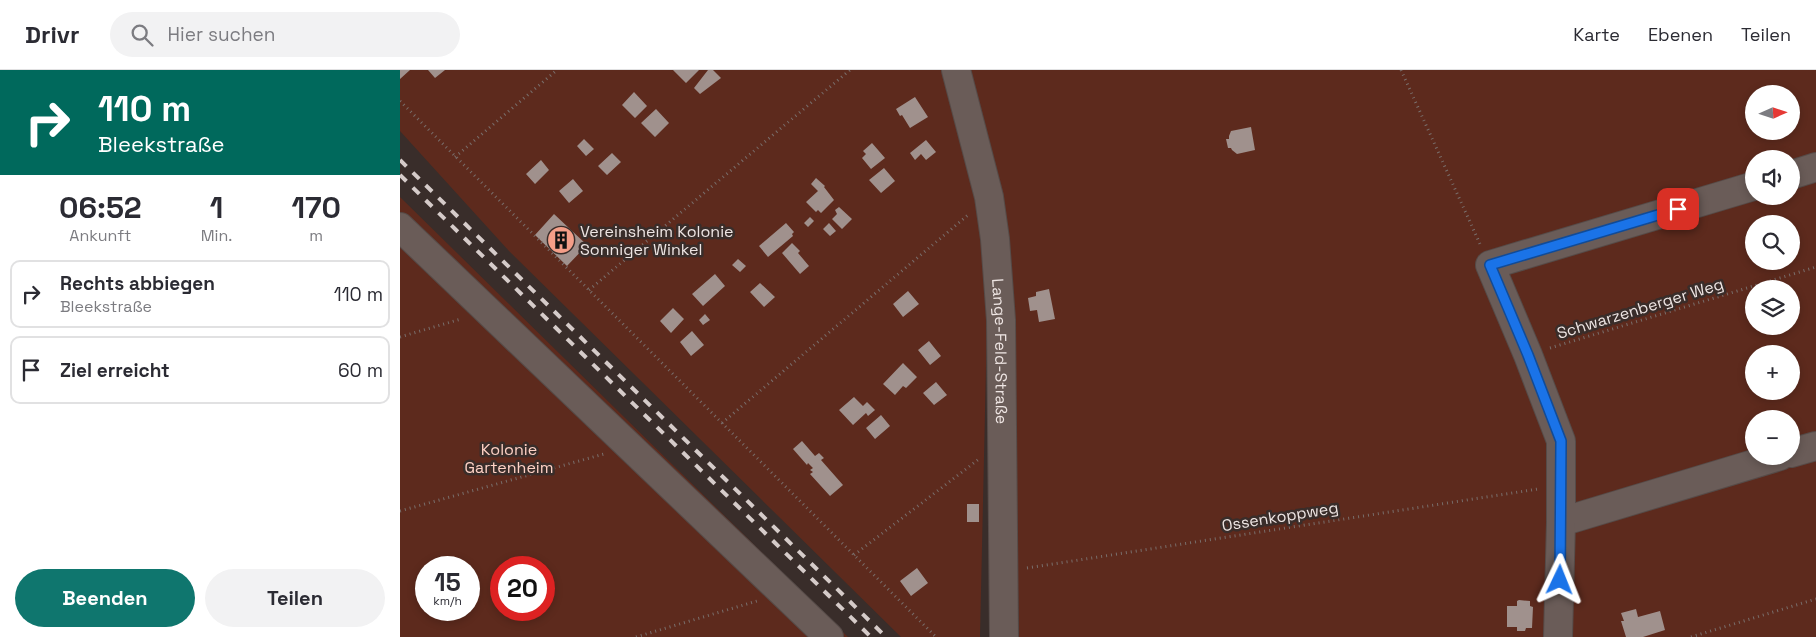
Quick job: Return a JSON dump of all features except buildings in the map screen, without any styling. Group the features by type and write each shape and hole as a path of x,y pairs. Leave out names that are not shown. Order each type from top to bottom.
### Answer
{"street":[{"name":"Lange-Feld-Straße","path":"956,70 989,197 995,239 1001,320 1004,637"},
{"path":"1800,172 1816,168"},
{"path":"1558,637 1561,441 1528,355 1490,265 1745,189"},
{"path":"400,227 829,637"},
{"path":"1800,450 1816,446"},
{"path":"1561,522 1750,465"}],"path":[{"path":"456,157 557,70"},
{"path":"589,290 850,70"},
{"path":"1401,70 1490,265"},
{"path":"400,102 936,637"},
{"path":"722,423 989,197"},
{"name":"Schwarzenberger Weg","path":"1528,355 1816,267"},
{"path":"400,337 488,311"},
{"path":"854,555 1003,440"},
{"path":"400,511 630,447"},
{"name":"Ossenkoppweg","path":"1004,572 1560,486"},
{"path":"636,637 745,606 782,592"},
{"path":"1691,637 1816,599"}],"green space":[{"path":"400,70 943,70 974,184 982,240 987,322 980,637 901,637 509,251 400,131"},
{"path":"969,70 1816,70 1816,637 1019,637 1013,323"},
{"name":"Kolonie Gartenheim","path":"400,197 848,637 400,637"}],"railway":[{"path":"400,160 886,637"},
{"path":"400,175 871,637"}],"place":[{"name":"Vereinsheim Kolonie Sonniger Winkel","path":"561,240"}],"route":[{"path":"1560,580 1561,441 1528,355 1490,265 1678,209"}]}
